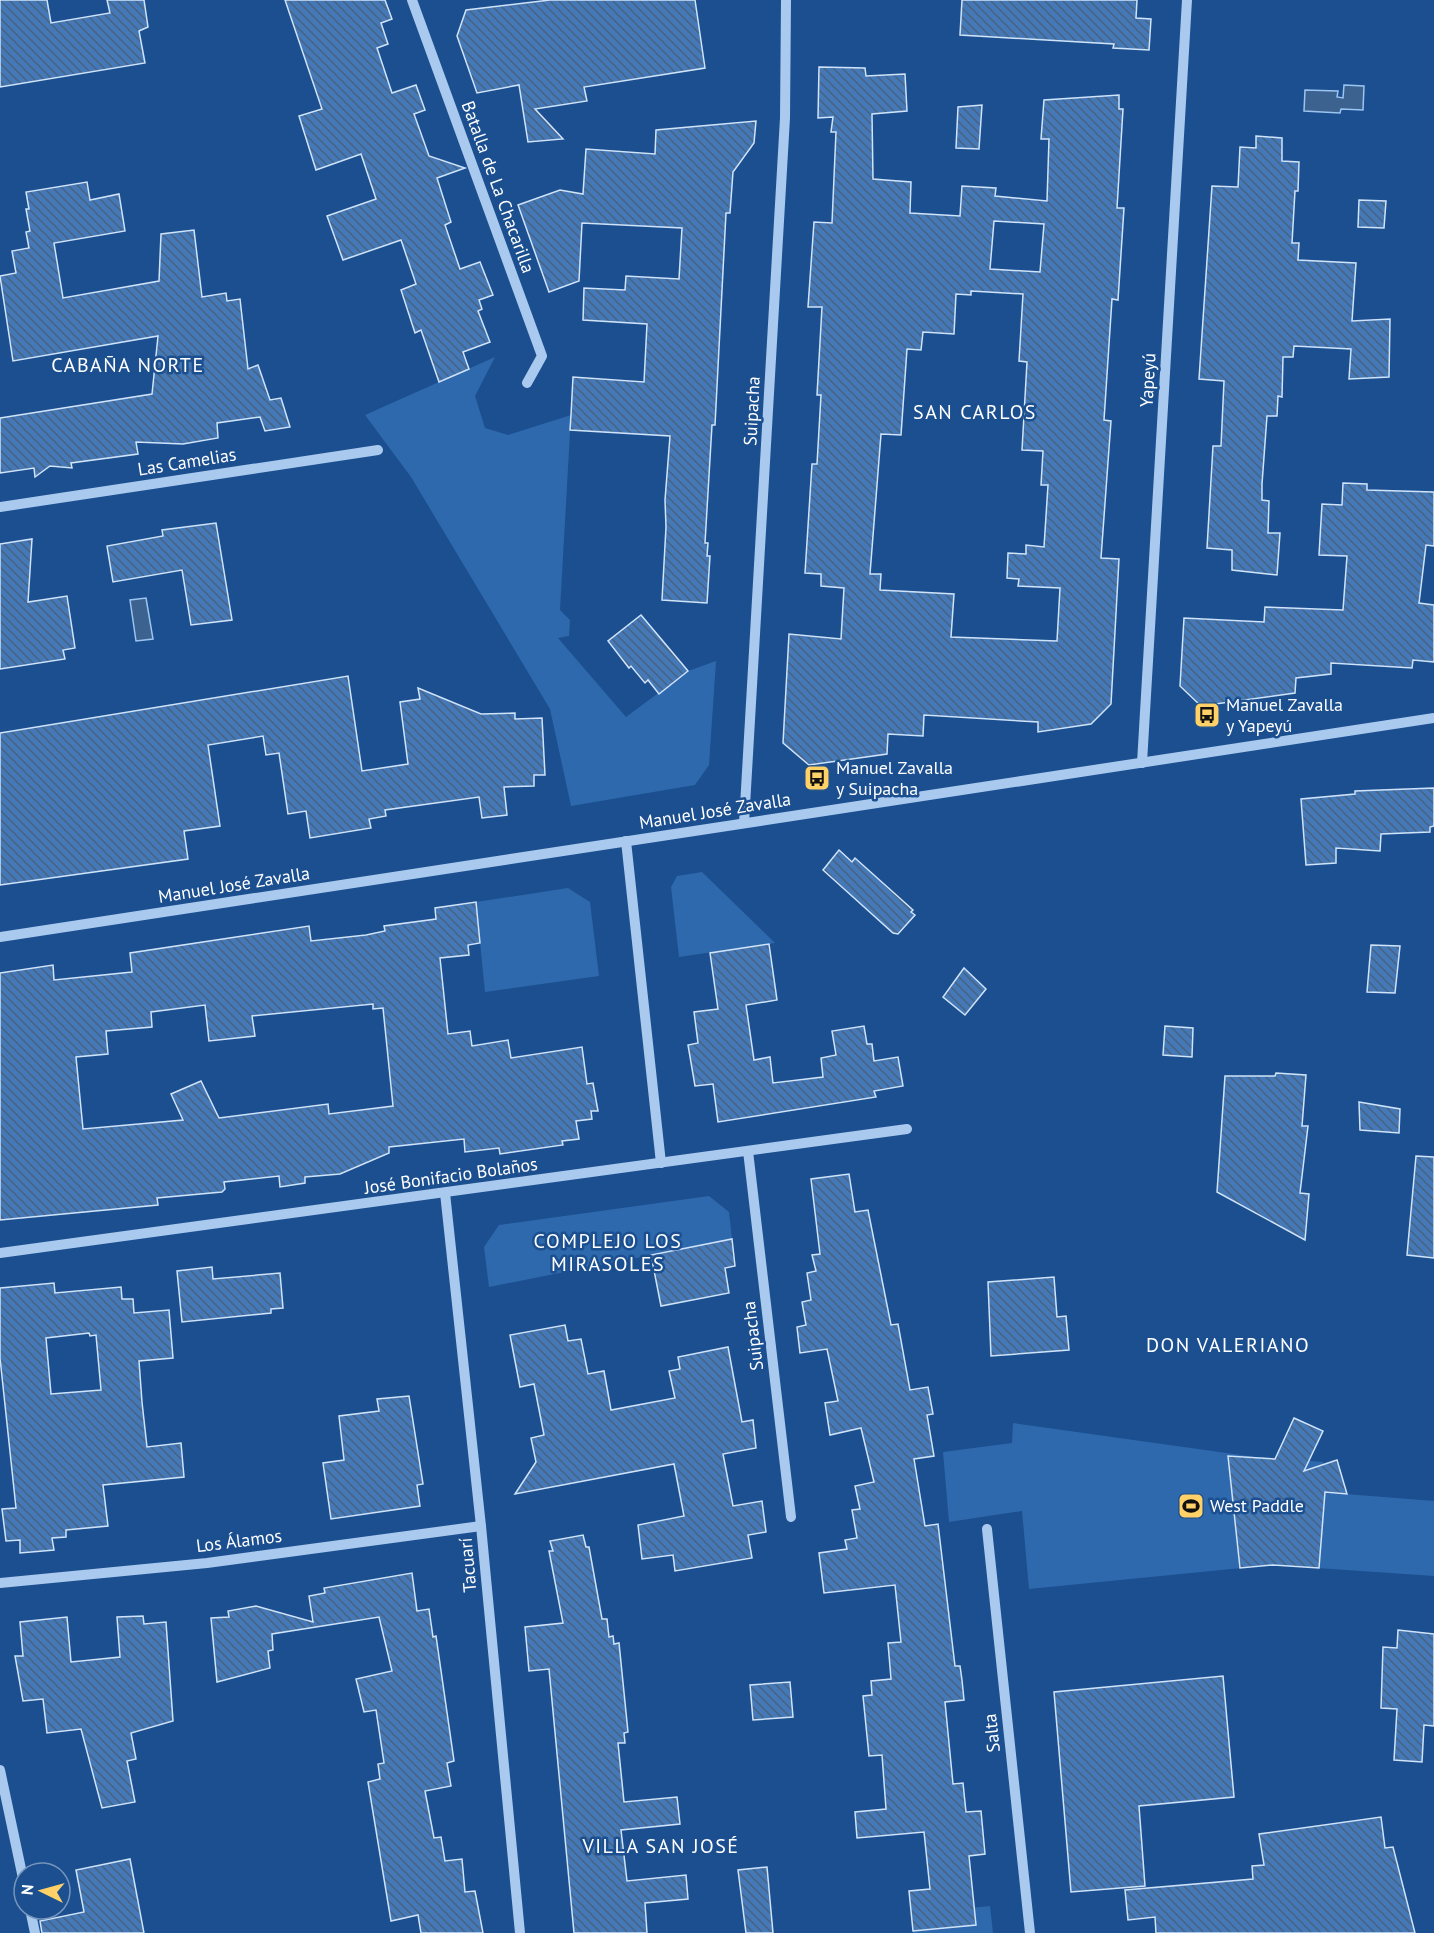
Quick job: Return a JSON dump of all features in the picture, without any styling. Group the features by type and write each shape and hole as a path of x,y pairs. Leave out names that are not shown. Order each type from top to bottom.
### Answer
{"street":[{"name":"Batalla de La Chacarilla","path":"412,0 542,356 527,383"},
{"name":"Suipacha","path":"744,824 785,130 786,0"},
{"name":"Yapeyú","path":"1142,763 1187,0"},
{"name":"Las Camelias","path":"0,507 378,450"},
{"name":"Manuel José Zavalla","path":"0,937 1434,718"},
{"path":"626,842 661,1163"},
{"name":"José Bonifacio Bolaños","path":"0,1253 907,1129"},
{"name":"Suipacha","path":"748,1151 791,1517"},
{"name":"Tacuarí","path":"445,1193 481,1526 520,1933"},
{"name":"Los Álamos","path":"0,1583 207,1563 481,1526"},
{"name":"Salta","path":"987,1529 1030,1933"},
{"path":"0,1770 19,1861"}],"shaded area":[{"path":"1344,85 1364,86 1363,110 1341,109 1340,113 1304,111 1305,90 1338,91 1337,97 1343,98"},
{"path":"495,357 475,396 485,428 508,435 571,415 560,610 570,620 569,636 558,638 626,717 688,671 716,661 709,765 695,785 571,806 550,709 411,477 365,415"},
{"path":"146,598 153,639 136,641 130,600"},
{"path":"702,872 775,943 679,957 671,887 677,876"},
{"path":"568,888 590,902 599,976 485,992 476,902"},
{"path":"709,1196 729,1212 732,1239 489,1287 484,1247 499,1225"},
{"name":"West Paddle","path":"1013,1423 1255,1457 1323,1462 1333,1493 1434,1501 1434,1576 1273,1565 1029,1589 1022,1511 949,1522 943,1452 1012,1443"},
{"path":"990,1906 993,1933 913,1933 911,1914"}],"building":[{"path":"0,0 47,0 51,23 110,13 107,0 144,0 148,27 139,31 145,63 0,87"},
{"path":"285,0 385,0 392,19 381,23 388,44 377,48 392,93 416,85 425,110 414,114 429,156 465,168 437,178 451,222 445,225 460,269 480,262 493,295 479,300 482,309 478,311 490,342 463,352 469,369 439,382 421,330 415,333 401,290 416,284 401,240 343,260 327,216 376,199 361,154 316,170 299,116 322,109"},
{"path":"550,0 695,0 705,68 584,87 587,101 535,109 563,139 528,142 519,85 477,93 457,36 466,10"},
{"path":"962,0 1137,0 1136,18 1151,19 1149,50 1113,48 1114,44 960,35"},
{"path":"819,67 865,68 866,76 905,74 907,111 872,114 873,179 911,182 910,213 960,216 962,186 996,188 995,196 1047,201 1049,139 1041,139 1044,100 1119,95 1119,109 1123,109 1117,208 1124,208 1118,300 1112,299 1104,420 1111,421 1101,558 1119,559 1111,704 1091,724 1038,732 1038,722 924,715 923,736 888,734 887,754 809,765 783,743 789,634 841,639 844,588 821,586 821,574 805,573 812,464 817,464 821,395 817,395 822,307 808,307 814,222 832,223 836,132 831,132 833,117 818,118","holes":["994,221 1044,224 1040,272 990,269","971,291 1023,294 1019,361 1027,362 1022,450 1043,451 1041,485 1048,485 1044,547 1026,545 1026,554 1008,553 1007,578 1019,579 1018,586 1060,588 1057,641 951,637 954,594 880,590 881,574 870,574 881,434 901,435 907,349 921,350 923,332 954,334 956,294 971,295"]},
{"path":"982,105 979,149 956,148 958,107"},
{"path":"756,121 754,143 733,172 730,213 726,213 715,425 712,425 705,543 708,543 707,556 710,556 707,603 662,600 666,527 665,500 670,436 570,430 573,377 644,382 647,324 583,320 584,288 625,290 626,276 679,279 682,228 582,223 579,281 549,292 518,205 560,190 583,194 586,149 655,154 656,130"},
{"path":"1256,136 1282,138 1282,161 1299,162 1292,243 1299,243 1298,260 1356,263 1352,321 1390,319 1389,377 1349,379 1351,349 1294,346 1293,357 1283,357 1282,397 1278,396 1277,416 1267,416 1262,484 1262,500 1269,501 1268,533 1280,533 1277,575 1232,570 1232,550 1207,548 1213,446 1221,446 1224,381 1199,379 1212,186 1238,187 1240,147 1256,148"},
{"path":"87,182 90,200 119,194 125,231 54,243 63,298 159,281 161,234 194,230 202,297 226,293 227,301 240,299 248,369 258,365 270,400 281,398 290,427 265,431 260,417 217,423 218,438 183,444 136,442 138,454 71,463 72,468 50,466 35,477 34,468 0,473 0,418 152,394 158,336 13,361 0,276 16,273 12,251 29,248 26,232 30,231 26,192"},
{"path":"1359,200 1386,201 1384,228 1358,227"},
{"path":"1343,483 1367,484 1367,490 1434,492 1434,546 1426,545 1419,603 1434,605 1434,662 1413,660 1412,668 1331,663 1331,674 1296,678 1295,693 1201,706 1180,686 1184,618 1264,622 1265,607 1343,610 1347,556 1319,555 1322,504 1342,505"},
{"path":"216,523 232,620 191,625 182,570 113,582 107,546 163,536 162,530"},
{"path":"32,539 28,602 67,596 75,648 63,650 65,659 0,669 0,544"},
{"path":"641,615 688,671 659,694 648,680 645,683 631,666 629,668 608,641"},
{"path":"348,676 362,771 408,764 400,702 420,699 418,688 481,714 515,713 515,719 542,718 545,775 534,775 534,786 504,787 507,815 482,818 479,797 385,810 386,816 369,819 371,828 310,838 306,811 288,814 279,753 266,755 263,736 208,745 220,826 184,831 188,859 0,885 0,733"},
{"path":"1434,788 1434,826 1430,827 1430,832 1381,834 1380,851 1336,848 1336,863 1306,865 1301,799 1355,794 1355,791"},
{"path":"839,850 852,862 855,858 913,910 911,912 915,915 898,934 893,933 823,870"},
{"path":"476,902 480,943 468,945 469,955 440,958 448,1034 470,1031 472,1046 508,1040 511,1058 582,1047 587,1084 593,1083 598,1111 591,1111 592,1119 576,1121 579,1139 562,1141 563,1145 500,1154 499,1148 465,1152 464,1139 389,1147 389,1153 340,1174 305,1177 305,1183 280,1187 279,1176 224,1182 225,1189 222,1192 157,1198 158,1205 0,1220 0,973 53,965 54,980 132,972 130,953 309,926 311,941 366,935 385,931 384,926 436,919 435,908","holes":["373,1004 373,1009 383,1008 393,1106 329,1114 328,1104 219,1118 201,1081 171,1094 183,1120 83,1129 76,1057 108,1054 106,1031 152,1027 151,1012 205,1005 209,1041 255,1036 252,1016"]},
{"path":"769,944 777,1000 746,1005 754,1060 770,1057 773,1083 823,1077 821,1058 836,1055 832,1031 864,1026 867,1044 872,1044 874,1061 898,1057 903,1086 874,1091 876,1097 718,1122 713,1084 695,1086 688,1045 698,1043 694,1012 718,1009 710,953"},
{"path":"1371,945 1400,946 1395,993 1367,992"},
{"path":"964,968 986,989 965,1015 943,997"},
{"path":"1165,1026 1193,1028 1192,1057 1163,1055"},
{"path":"1276,1073 1306,1075 1302,1126 1308,1126 1300,1193 1309,1194 1305,1240 1217,1192 1225,1076 1275,1076"},
{"path":"1359,1102 1400,1109 1399,1133 1360,1130"},
{"path":"1416,1156 1434,1157 1434,1258 1407,1255"},
{"path":"849,1174 855,1212 868,1210 891,1325 898,1324 910,1390 928,1387 933,1414 927,1415 934,1456 914,1459 925,1526 938,1524 955,1666 960,1666 962,1680 964,1700 945,1702 953,1784 963,1783 966,1812 981,1811 985,1854 969,1856 976,1925 913,1931 909,1891 930,1889 924,1832 857,1838 855,1812 886,1809 882,1755 869,1756 863,1696 872,1695 871,1681 891,1679 888,1643 901,1642 895,1585 824,1593 819,1553 847,1549 845,1540 857,1538 852,1510 860,1509 855,1486 874,1482 861,1428 830,1435 825,1403 838,1401 827,1349 800,1353 797,1327 806,1325 802,1302 811,1300 807,1273 816,1271 812,1255 820,1254 811,1179"},
{"path":"732,1239 735,1266 725,1268 729,1293 661,1306 651,1255"},
{"path":"212,1267 213,1279 280,1273 283,1308 271,1309 271,1313 182,1322 177,1271"},
{"path":"1054,1277 1057,1317 1066,1316 1069,1350 991,1356 988,1282"},
{"path":"54,1283 55,1293 121,1287 122,1299 133,1299 134,1313 169,1310 173,1358 139,1361 142,1402 147,1447 181,1443 184,1477 103,1485 108,1526 66,1530 66,1537 52,1538 54,1550 20,1553 20,1540 6,1541 2,1509 16,1508 0,1358 0,1288","holes":["89,1333 90,1336 96,1335 101,1390 51,1394 46,1338"]},
{"path":"565,1325 568,1341 581,1339 588,1374 604,1371 611,1410 675,1398 669,1371 680,1369 678,1357 728,1347 742,1422 753,1420 756,1448 723,1454 733,1506 762,1501 766,1532 748,1535 752,1558 675,1571 673,1555 642,1559 638,1525 684,1516 674,1464 515,1494 536,1462 531,1438 544,1435 534,1384 520,1387 510,1335"},
{"path":"409,1396 423,1484 417,1485 420,1506 331,1519 323,1463 344,1460 339,1416 379,1411 377,1399"},
{"path":"1294,1418 1323,1431 1304,1471 1337,1460 1347,1494 1325,1492 1319,1568 1273,1565 1240,1568 1228,1456 1275,1459"},
{"path":"583,1535 586,1547 589,1547 602,1619 607,1619 609,1637 613,1636 614,1644 619,1643 628,1732 624,1733 625,1743 618,1743 624,1802 677,1797 680,1824 621,1830 627,1881 686,1875 688,1899 645,1903 647,1933 574,1933 549,1669 529,1671 525,1627 563,1623 549,1551 553,1551 550,1541"},
{"path":"412,1573 417,1611 429,1609 433,1637 436,1636 454,1761 447,1763 451,1786 425,1791 434,1838 441,1837 445,1861 462,1859 465,1892 475,1891 483,1933 421,1933 418,1915 391,1921 368,1782 380,1779 378,1764 384,1763 376,1710 364,1712 356,1679 392,1671 379,1617 272,1634 273,1650 268,1651 270,1668 217,1682 211,1618 229,1617 228,1611 256,1606 313,1622 309,1596 325,1593 324,1588"},
{"path":"143,1616 144,1624 166,1622 173,1721 131,1733 136,1759 127,1761 135,1802 102,1808 81,1729 47,1733 43,1699 23,1701 15,1656 23,1656 20,1622 67,1617 71,1662 120,1657 117,1617"},
{"path":"1398,1630 1434,1634 1434,1726 1424,1725 1422,1762 1394,1760 1397,1709 1381,1708 1383,1647 1397,1648"},
{"path":"1223,1676 1234,1797 1139,1806 1145,1886 1071,1892 1054,1692"},
{"path":"790,1682 793,1717 753,1720 750,1685"},
{"path":"1381,1817 1385,1848 1393,1847 1415,1933 1156,1933 1155,1917 1128,1920 1125,1890 1253,1879 1252,1866 1264,1865 1259,1834"},
{"path":"130,1859 144,1933 42,1933 40,1921 72,1921 72,1914 84,1912 76,1870"},
{"path":"767,1867 773,1933 746,1933 738,1870"}],"place":[{"name":"Manuel Zavalla y Yapeyú","path":"1207,715"},
{"name":"Manuel Zavalla y Suipacha","path":"817,778"},
{"name":"West Paddle","path":"1191,1506"}],"district":[{"name":"CABAÑA NORTE","path":"128,365"},
{"name":"SAN CARLOS","path":"975,412"},
{"name":"COMPLEJO LOS MIRASOLES","path":"608,1252"},
{"name":"DON VALERIANO","path":"1228,1345"},
{"name":"VILLA SAN JOSÉ","path":"661,1846"}]}
